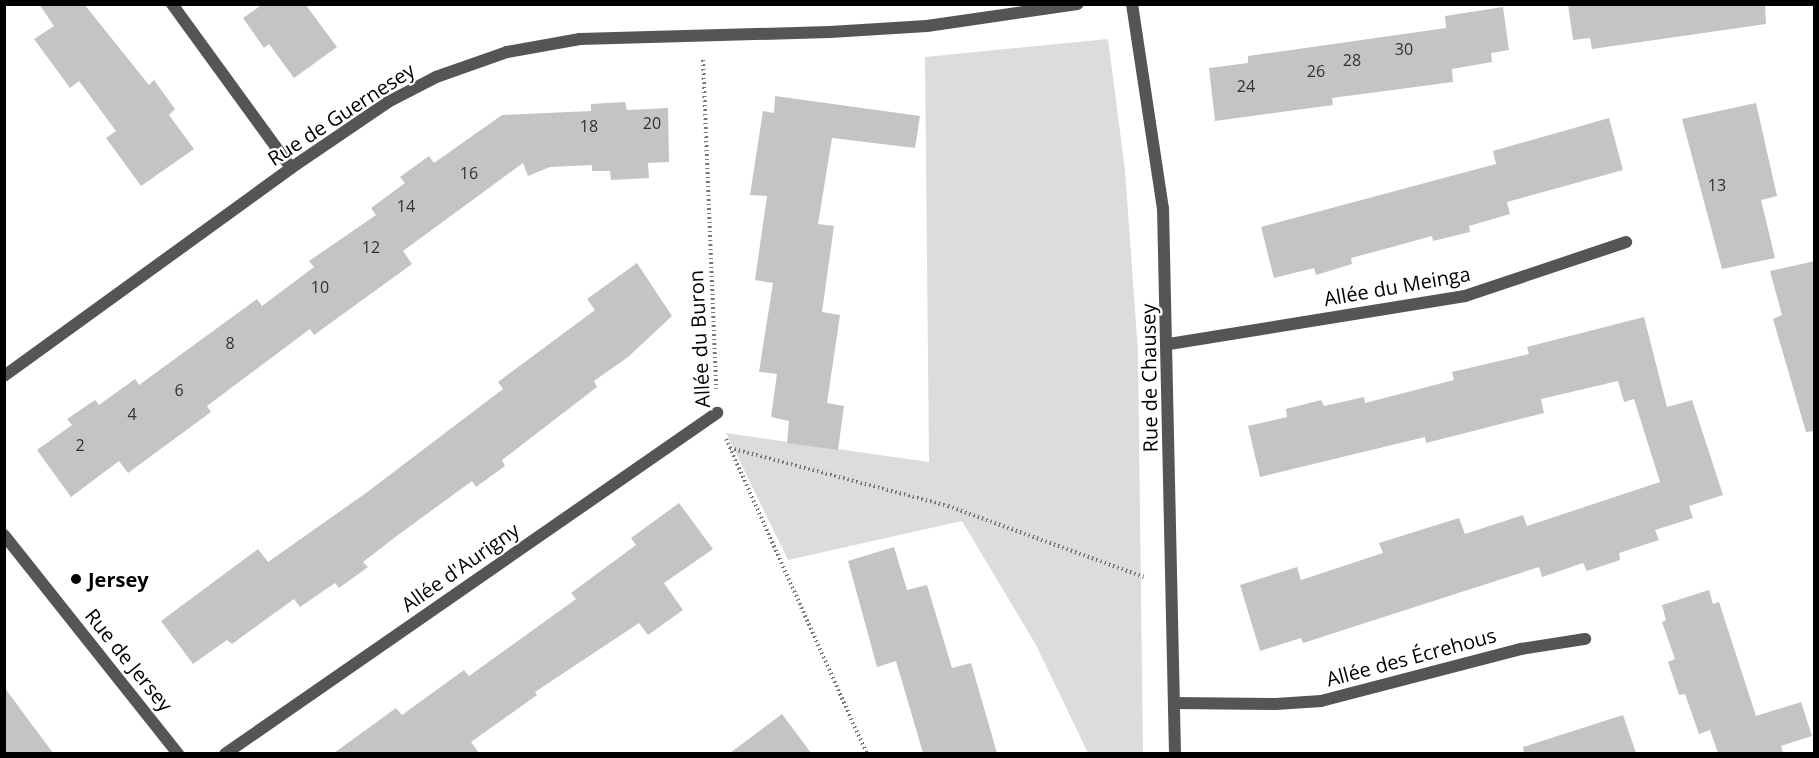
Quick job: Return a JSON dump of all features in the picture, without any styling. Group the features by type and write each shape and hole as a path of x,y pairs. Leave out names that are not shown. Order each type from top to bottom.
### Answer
{"street":[{"path":"172,4 291,168"},
{"name":"Rue de Guernesey","path":"4,376 291,168 388,102 436,77 507,51 580,39 927,26 1036,8 1077,4"},
{"name":"Rue de Chausey","path":"1132,4 1163,208 1169,344 1175,753"},
{"name":"Allée du Meinga","path":"1169,344 1465,296 1626,242"},
{"name":"Allée d'Aurigny","path":"225,753 717,413"},
{"name":"Rue de Jersey","path":"4,535 178,753"},
{"name":"Allée des Écrehous","path":"1174,703 1276,705 1321,701 1521,649 1585,639"}],"path":[{"name":"Allée du Buron","path":"702,35 717,413 729,448 867,753"},
{"path":"729,448 948,506 1173,587"}],"shaded area":[{"path":"1108,39 1125,170 1138,352 1143,753 1088,753 1036,645 962,521 788,560 726,433 929,462 925,57"}],"building":[{"path":"39,4 84,4 149,85 154,80 175,109 169,115 194,149 141,186 106,138 116,131 79,81 70,88 34,39 54,26"},
{"path":"263,4 305,4 337,47 294,78 269,44 264,48 243,18"},
{"path":"1568,4 1765,4 1766,24 1592,49 1590,38 1573,40"},
{"path":"1503,7 1509,50 1491,53 1492,62 1452,69 1453,82 1332,98 1333,105 1215,121 1209,68 1248,63 1248,56 1446,28 1445,16"},
{"path":"775,96 920,116 915,148 832,138 818,224 834,226 822,312 840,315 827,403 844,406 838,450 787,443 789,421 771,417 777,374 759,372 773,283 755,280 767,196 750,195 763,111 774,113"},
{"path":"625,102 627,110 668,108 669,162 648,163 649,178 611,180 610,171 592,171 592,165 550,167 528,176 523,163 403,251 412,264 314,335 310,329 207,406 211,412 128,473 119,461 71,497 37,450 72,425 67,419 95,400 99,405 135,379 139,385 257,299 262,306 314,267 309,261 376,215 371,208 405,183 400,177 429,156 434,163 502,115 591,111 591,104"},
{"path":"1756,103 1777,196 1761,200 1775,258 1722,269 1682,119"},
{"path":"1609,118 1623,170 1507,202 1510,214 1469,226 1470,232 1433,241 1432,236 1351,258 1352,264 1316,275 1314,268 1274,278 1261,227 1496,164 1493,151"},
{"path":"1815,261 1815,431 1806,432 1773,319 1782,315 1770,271"},
{"path":"637,263 672,316 628,357 594,381 597,387 502,460 505,466 476,487 472,481 398,535 363,562 368,567 339,588 335,583 300,607 294,599 232,644 227,640 193,664 161,621 258,549 268,562 366,493 503,389 498,382 595,310 587,299"},
{"path":"1644,317 1667,407 1692,400 1723,495 1689,506 1693,518 1655,530 1659,540 1619,553 1620,560 1587,571 1583,563 1542,577 1539,567 1303,643 1301,638 1260,651 1240,585 1297,567 1301,580 1383,553 1379,543 1459,518 1465,534 1523,515 1527,526 1660,482 1634,399 1624,402 1618,381 1541,399 1544,413 1426,443 1425,437 1260,477 1248,426 1287,417 1286,409 1321,400 1324,406 1364,397 1365,403 1454,380 1452,372 1529,354 1527,347"},
{"path":"679,503 713,549 664,583 683,610 648,635 639,623 535,692 537,695 471,742 479,753 334,753 396,708 402,715 464,670 469,676 576,599 571,593 636,545 631,538"},
{"path":"894,547 907,590 927,585 952,668 971,663 997,753 923,753 896,661 877,667 848,561"},
{"path":"1709,590 1713,604 1719,602 1756,716 1801,702 1812,736 1781,746 1783,753 1718,753 1710,730 1699,734 1685,694 1679,695 1668,662 1675,659 1662,622 1666,620 1662,605"},
{"path":"4,687 53,753 4,753"},
{"path":"782,714 811,753 730,753"},
{"path":"1623,715 1636,753 1524,753 1523,747"}],"place":[{"name":"Jersey","path":"76,579"}]}
